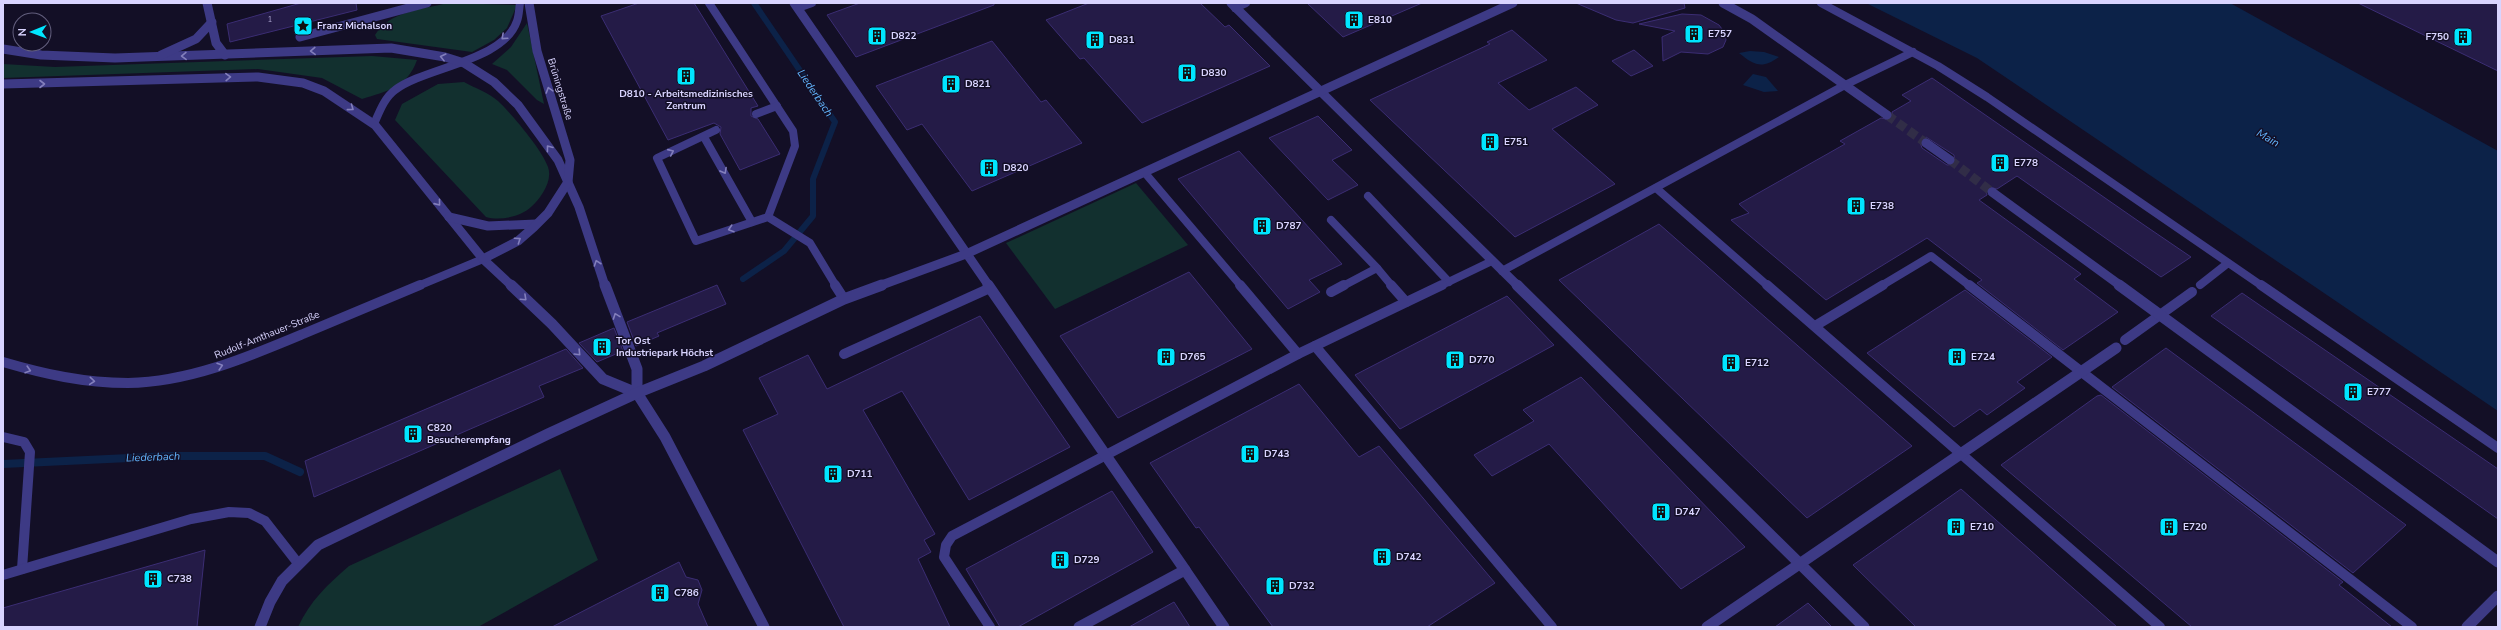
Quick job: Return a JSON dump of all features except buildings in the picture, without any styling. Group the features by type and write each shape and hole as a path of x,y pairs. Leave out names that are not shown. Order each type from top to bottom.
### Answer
{"street":[{"path":"207,3 216,43 225,55"},
{"path":"300,37 427,3"},
{"name":"Brüningstraße","path":"529,3 536,51 570,160 568,182"},
{"path":"260,627 267,605 282,579 297,562 318,545 637,393 704,366 844,299 966,254 1321,93 1513,3"},
{"path":"1723,3 1752,19 1887,115"},
{"path":"1233,5 1864,627"},
{"path":"796,6 1224,627"},
{"path":"157,57 196,39 212,22"},
{"path":"3,49 16,52 72,58 225,55 391,48 420,52 464,63 494,82 518,105 558,160 568,182 637,369 637,393 665,437 759,614 764,627"},
{"path":"3,84 236,76 278,79 303,83 324,91 374,124 483,258 552,324 603,379 637,393"},
{"path":"1926,143 1950,160"},
{"path":"483,258 518,241 548,213 568,182"},
{"path":"1992,192 2498,562"},
{"path":"449,217 488,226 536,224"},
{"path":"1707,627 2116,348"},
{"path":"1079,627 1185,570"},
{"path":"2467,627 2498,596"}],"lane":[{"path":"374,124 393,91 411,80 464,63 484,54 512,30 520,10 520,3"},
{"path":"709,3 793,131 795,146 768,217"},
{"path":"796,6 812,3"},
{"path":"1233,5 1246,3"},
{"path":"1821,3 1913,52 1987,97 2498,448"},
{"path":"1502,271 1845,85 1913,52"},
{"path":"756,114 777,106"},
{"path":"716,130 657,158 696,241 768,217 810,243 844,299"},
{"path":"704,137 752,222"},
{"path":"1145,173 1298,354"},
{"path":"1656,188 2160,627"},
{"path":"1368,196 1449,282"},
{"path":"1331,220 1377,268 1406,302"},
{"path":"1815,326 1931,256 2083,371 2412,627"},
{"name":"Rudolf-Amthauer-Straße","path":"3,362 54,377 128,383 162,380 225,365 483,258"},
{"path":"990,627 944,557 946,545 952,536 1298,354 1492,261"},
{"path":"2200,285 2228,263"},
{"path":"1331,292 1377,268"},
{"path":"844,354 990,288"},
{"path":"2125,340 2192,292"},
{"path":"1315,346 1552,627"},
{"path":"3,437 24,442 30,452 22,569"},
{"path":"3,575 190,519 218,513 243,512 264,520 297,562"}],"green space":[{"path":"447,3 517,5 507,28 494,40 472,52 377,39 375,35 381,27 398,16"},
{"path":"527,23 544,104 537,100 507,70 492,64 511,47"},
{"path":"372,56 417,60 408,77 402,83 388,91 362,99 322,78 258,69 3,78 3,64 55,67"},
{"path":"464,82 498,101 504,107 533,142 548,167 549,178 542,194 531,207 516,216 497,219 486,217 395,120 402,104 438,84"},
{"path":"1136,183 1188,245 1055,309 1006,243"},
{"path":"560,469 598,560 478,627 298,627 314,601 333,580 349,566"}],"water":[{"name":"Main","path":"1866,3 2230,3 2498,151 2498,411 1977,58"},
{"path":"1750,51 1764,52 1779,57 1768,63 1759,64 1750,61 1739,53"},
{"path":"1753,74 1766,77 1778,91 1764,92 1743,85"}],"waterway":[{"name":"Liederbach","path":"743,279 784,251 813,216 813,179 835,122 754,3"},
{"name":"Liederbach","path":"3,464 171,456 265,456 300,472"}],"tunnel":[{"path":"1887,115 1926,143"},
{"path":"1950,160 1992,192"}],"place":[{"name":"E810","path":"1354,20"},
{"name":"Franz Michalson","path":"303,26"},
{"name":"E757","path":"1694,34"},
{"name":"D822","path":"877,36"},
{"name":"F750","path":"2463,37"},
{"name":"D831","path":"1095,40"},
{"name":"D830","path":"1187,73"},
{"name":"D810 - Arbeitsmedizinisches Zentrum","path":"686,76"},
{"name":"D821","path":"951,84"},
{"name":"E751","path":"1490,142"},
{"name":"E778","path":"2000,163"},
{"name":"D820","path":"989,168"},
{"name":"E738","path":"1856,206"},
{"name":"D787","path":"1262,226"},
{"name":"Tor Ost Industriepark Höchst","path":"602,347"},
{"name":"D765","path":"1166,357"},
{"name":"E724","path":"1957,357"},
{"name":"D770","path":"1455,360"},
{"name":"E712","path":"1731,363"},
{"name":"E777","path":"2353,392"},
{"name":"C820 Besucherempfang","path":"413,434"},
{"name":"D743","path":"1250,454"},
{"name":"D711","path":"833,474"},
{"name":"D747","path":"1661,512"},
{"name":"E710","path":"1956,527"},
{"name":"E720","path":"2169,527"},
{"name":"D742","path":"1382,557"},
{"name":"D729","path":"1060,560"},
{"name":"C738","path":"153,579"},
{"name":"D732","path":"1275,586"},
{"name":"C786","path":"660,593"}]}
